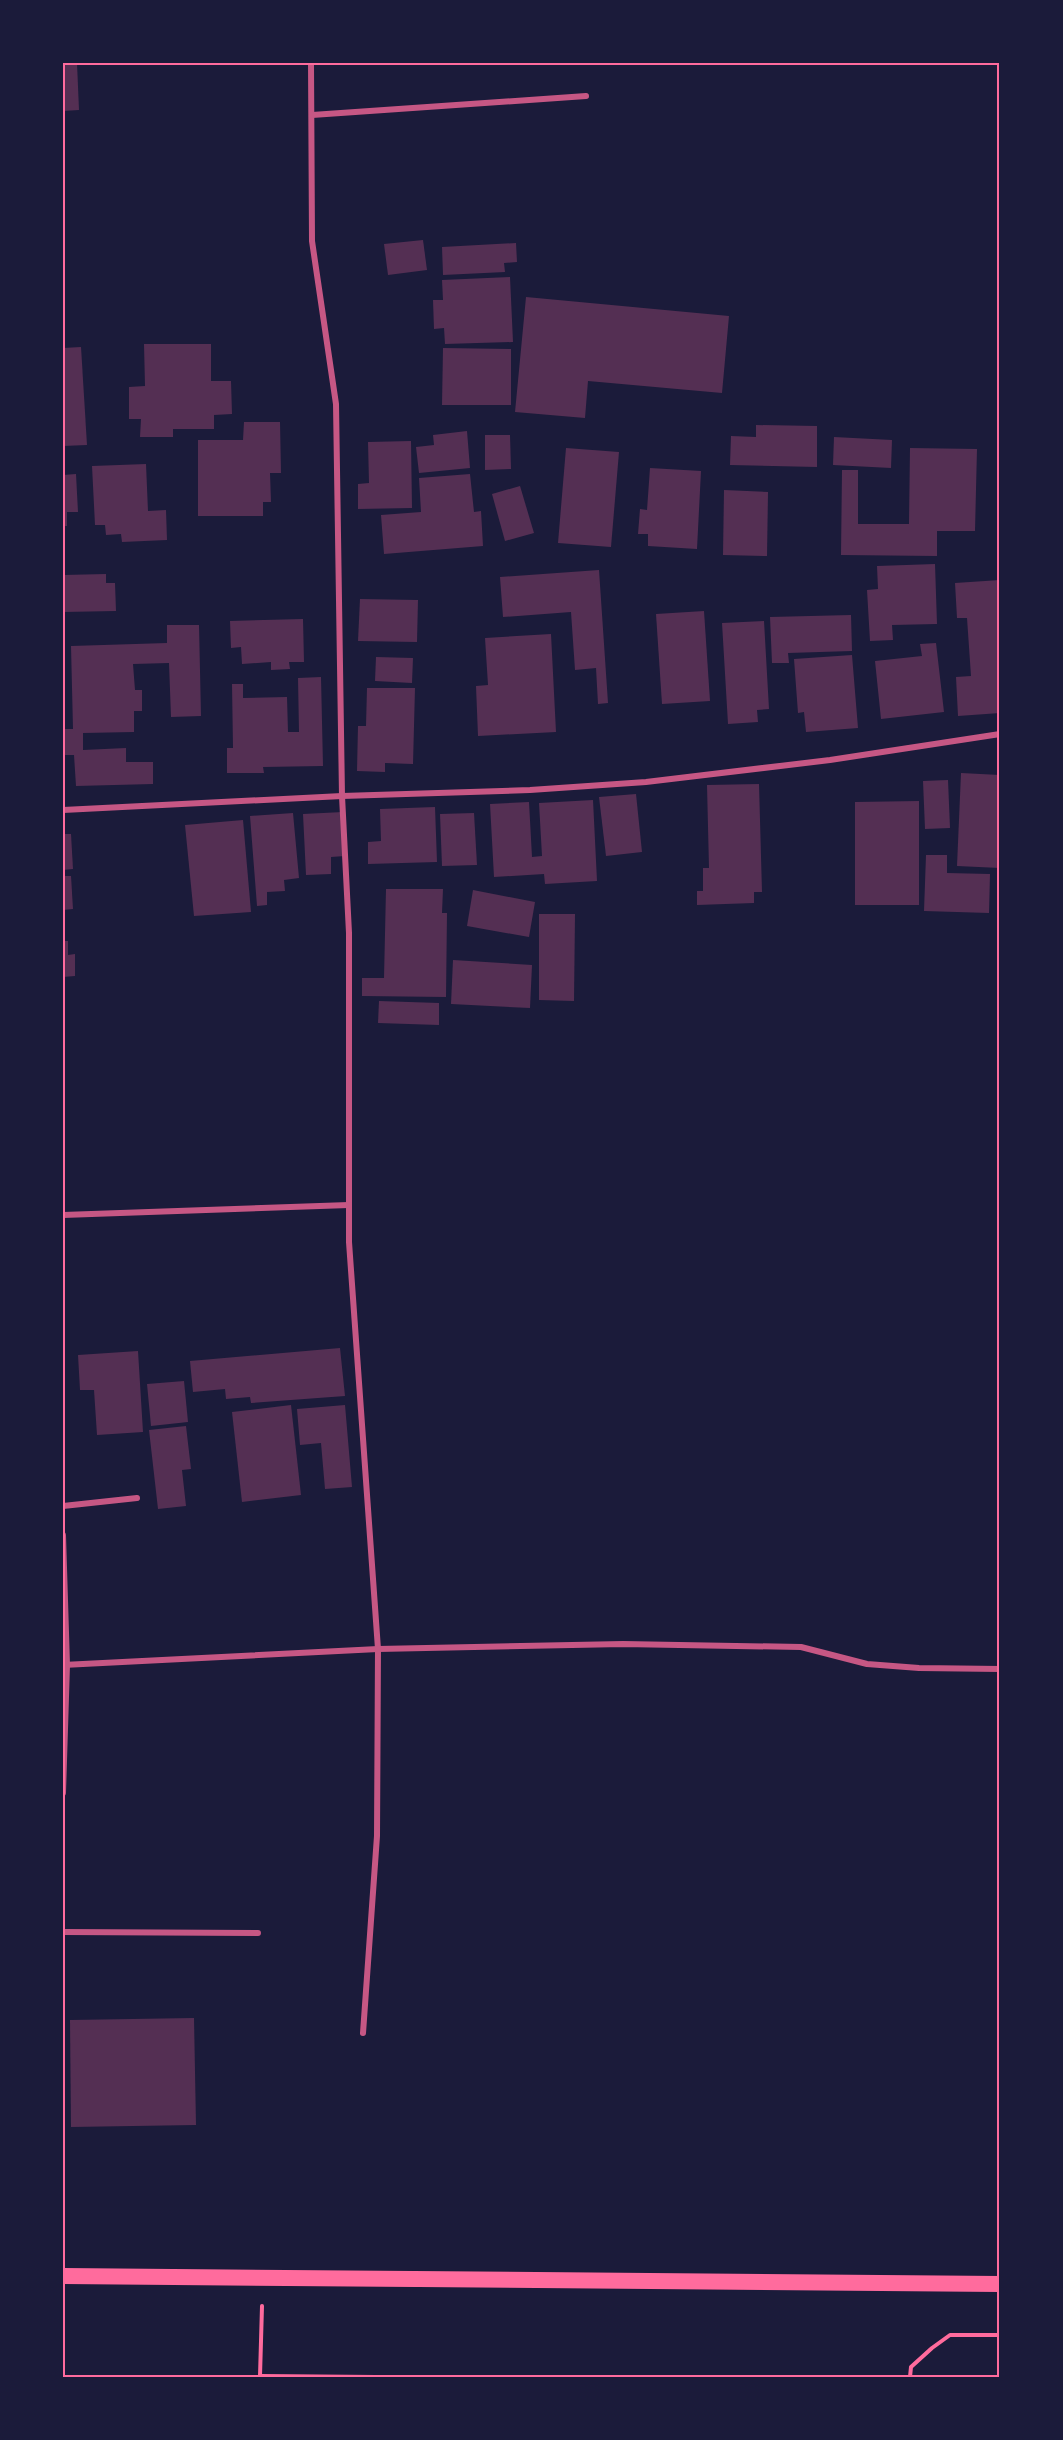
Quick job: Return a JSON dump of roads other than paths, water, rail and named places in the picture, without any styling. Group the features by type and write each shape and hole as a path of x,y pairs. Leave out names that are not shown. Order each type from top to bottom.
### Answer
{"highway":[{"path":"63,2276 1000,2284"}],"street":[{"path":"311,63 312,241 336,404 342,796 349,933 350,1253 378,1649 376,1836 363,2033"},
{"path":"312,115 586,96"},
{"path":"63,810 342,796 530,790 646,782 830,760 1000,734"},
{"path":"63,1215 349,1205"},
{"path":"63,1506 136,1498"},
{"path":"63,1535 65,1665 63,1793"},
{"path":"65,1665 378,1649 623,1644 801,1647 867,1664 919,1668 1000,1669"},
{"path":"63,1932 258,1933"}]}
